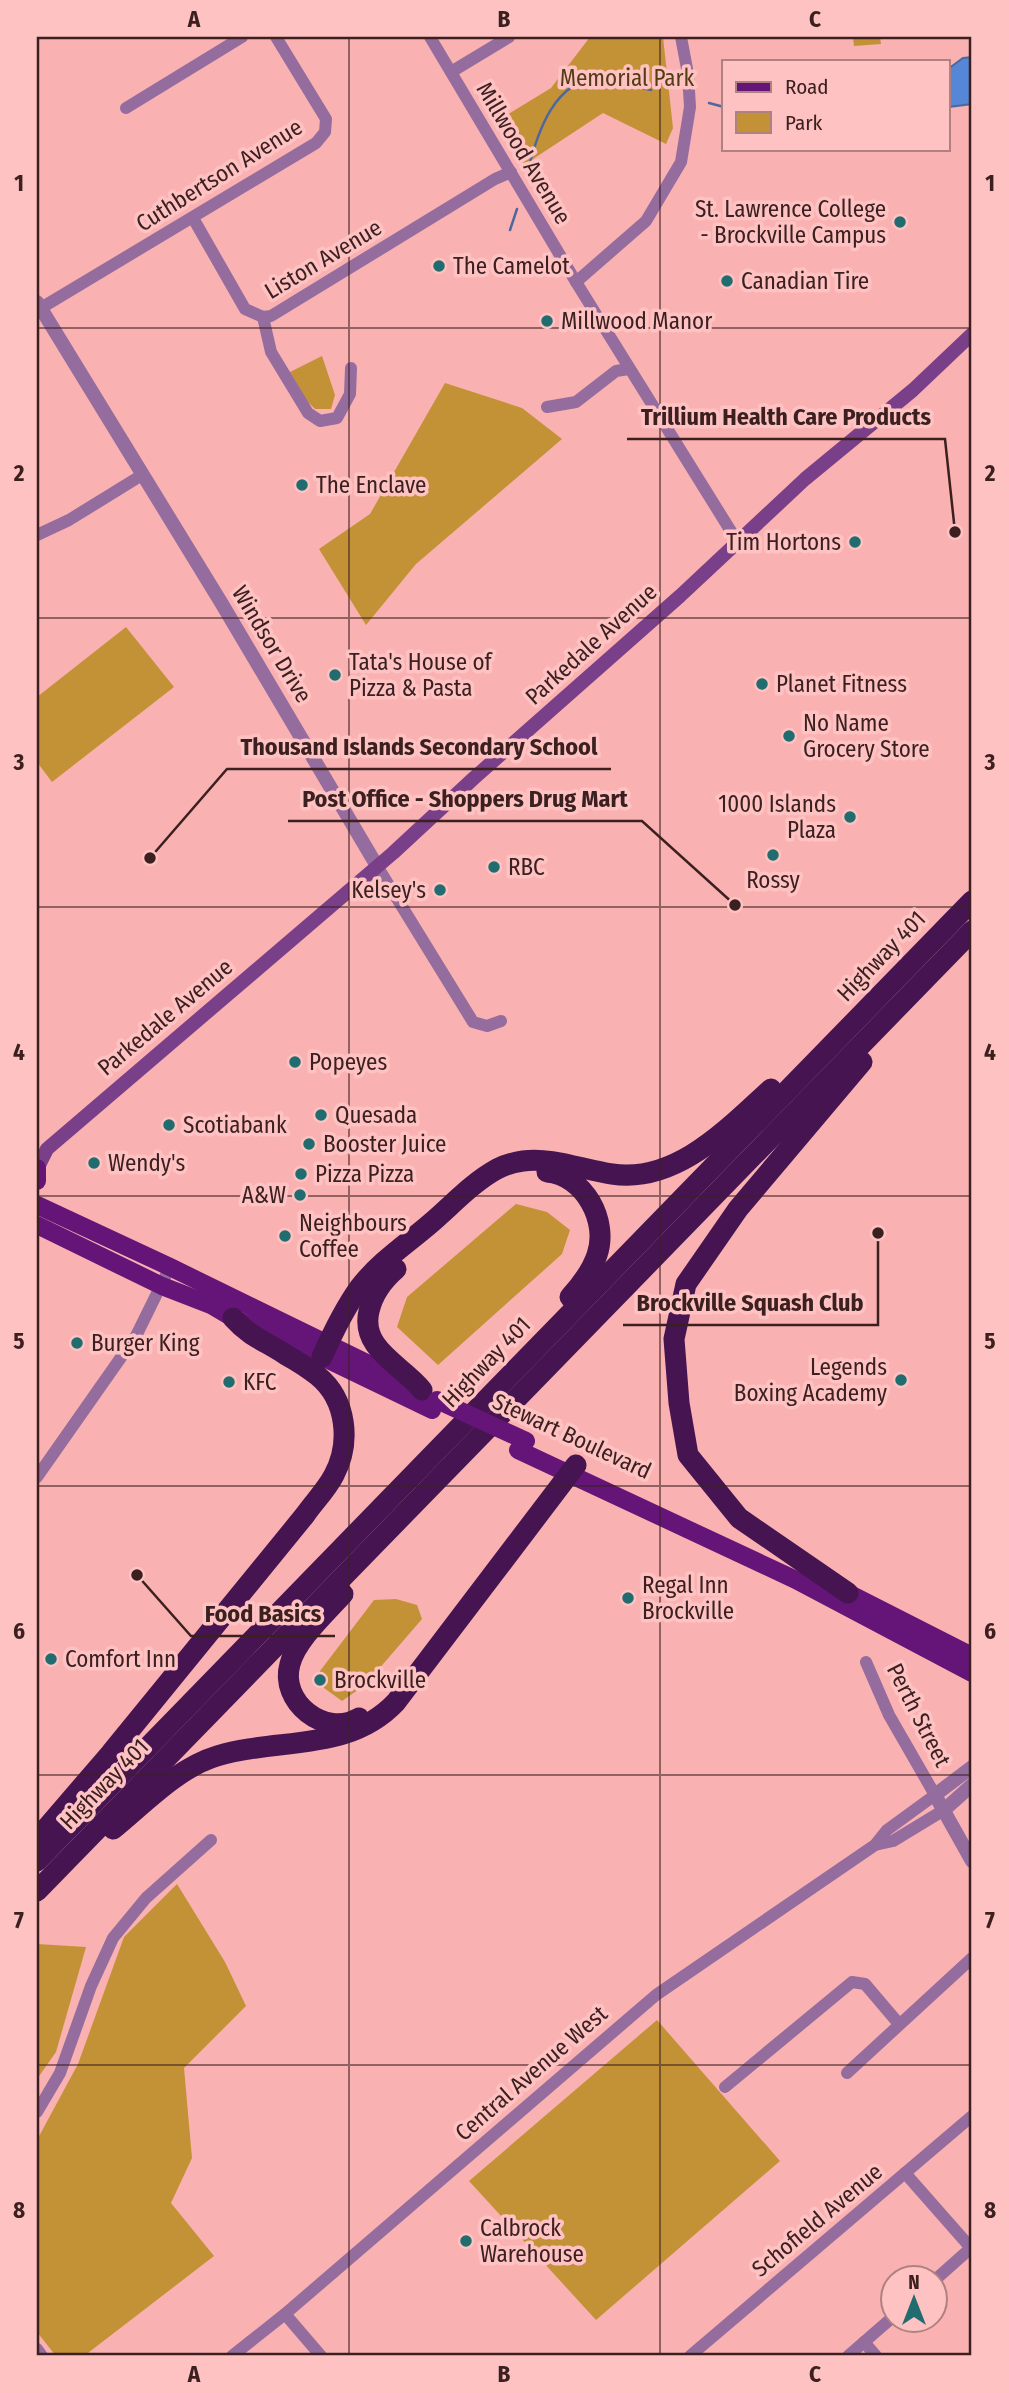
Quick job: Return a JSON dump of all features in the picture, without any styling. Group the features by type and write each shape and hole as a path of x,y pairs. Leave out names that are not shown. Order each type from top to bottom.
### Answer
{"highway":[{"name":"Highway 401","path":"37,1861 972,901"},
{"name":"Highway 401","path":"37,1891 972,931"},
{"path":"848,1593 739,1518 688,1455 679,1403 674,1339 686,1284 738,1209 894,1024 944,971 953,951"},
{"path":"325,1350 332,1330 369,1276 498,1169 524,1161 540,1160 615,1175 639,1175 683,1161 758,1101 845,1020 876,1000"},
{"path":"430,1400 411,1377 372,1341 368,1315 377,1289 391,1273 488,1188 513,1173 555,1173 579,1185 595,1210 600,1240 597,1255 578,1289 481,1395 457,1429"},
{"path":"37,1839 120,1742 305,1515 334,1476 340,1461 344,1435 342,1410 327,1386 307,1368 246,1333 233,1318"},
{"path":"393,1524 384,1545 299,1645 289,1667 291,1693 312,1717 321,1721 334,1724 351,1722 380,1701 401,1678 566,1467"},
{"path":"37,1900 110,1832 174,1779 195,1766 215,1757 249,1748 335,1738 366,1727 383,1716 397,1702 566,1467"}],"main road":[{"name":"Parkedale Avenue","path":"37,1169 42,1150 377,866 674,601 832,455 912,390 972,334"},
{"path":"37,1169 37,1181"},
{"name":"Stewart Boulevard","path":"39,1208 162,1286 211,1305 233,1318 325,1350"},
{"name":"Stewart Boulevard","path":"39,1208 170,1267 325,1350 796,1580 972,1673"},
{"name":"Stewart Boulevard","path":"566,1467 848,1593 972,1656"}],"street":[{"path":"125,108 242,37"},
{"name":"Cuthbertson Avenue","path":"39,305 316,144 325,132 326,119 276,37"},
{"name":"Millwood Avenue","path":"430,37 576,282 737,541"},
{"path":"452,72 509,37"},
{"path":"576,282 646,220 681,162 690,107 688,74 681,37"},
{"name":"Liston Avenue","path":"192,218 245,309 263,317 271,316 495,179 511,172"},
{"name":"Windsor Drive","path":"39,305 473,1022 487,1026 500,1021"},
{"path":"263,317 271,352 307,413 320,421 337,418 350,394 351,368"},
{"path":"547,407 576,402 615,371 629,369"},
{"path":"37,534 69,520 142,475"},
{"path":"37,1477 136,1336 170,1267"},
{"name":"Perth Street","path":"866,1662 889,1715 972,1861"},
{"name":"Central Avenue West","path":"232,2356 285,2314 656,1995 875,1845 887,1830 972,1768"},
{"name":"Central Avenue West","path":"875,1845 893,1841 944,1810 972,1785"},
{"path":"37,2112 60,2073 91,1986 113,1938 146,1898 211,1840"},
{"path":"847,2073 972,1958"},
{"path":"724,2087 852,1983 866,1984 899,2024"},
{"name":"Schofield Avenue","path":"690,2356 972,2116"},
{"path":"905,2173 972,2247 950,2267"},
{"path":"285,2314 321,2356"},
{"path":"848,2356 880,2328"},
{"path":"864,2342 876,2356"},
{"path":"37,2349 42,2356"}],"green space":[{"name":"Memorial Park","path":"590,37 663,37 673,128 666,144 603,113 524,165 497,121 551,88"},
{"path":"853,37 880,37 881,44 854,46"},
{"path":"322,356 335,395 331,409 315,409 307,401 290,372"},
{"path":"445,383 522,408 562,439 416,564 366,625 319,549 370,514"},
{"path":"126,627 174,687 52,782 37,762 37,697"},
{"path":"516,1204 547,1212 570,1230 562,1254 438,1365 397,1327 407,1297"},
{"path":"396,1599 417,1605 422,1619 365,1685 342,1701 324,1688 320,1671 374,1600"},
{"path":"177,1884 225,1962 246,2006 184,2068 192,2158 171,2203 214,2256 84,2356 56,2356 37,2332 37,2140 78,2064 124,1937"},
{"path":"37,1944 86,1947 56,2052 37,2079"},
{"path":"657,2020 780,2161 596,2320 469,2181"}],"water":[{"path":"972,57 972,104 950,107 950,68 963,58"}],"waterway":[{"path":"528,170 543,125 560,97 572,87 586,81 602,79 651,90"},
{"path":"709,103 722,106"},
{"path":"510,230 517,209"}],"place":[{"name":"St. Lawrence College - Brockville Campus","path":"900,222"},
{"name":"The Camelot","path":"439,266"},
{"name":"Canadian Tire","path":"727,281"},
{"name":"Millwood Manor","path":"547,321"},
{"name":"The Enclave","path":"302,485"},
{"name":"Trillium Health Care Products","path":"955,532"},
{"name":"Tim Hortons","path":"855,542"},
{"name":"Tata's House of Pizza & Pasta","path":"335,675"},
{"name":"Planet Fitness","path":"762,684"},
{"name":"No Name Grocery Store","path":"789,736"},
{"name":"1000 Islands Plaza","path":"850,817"},
{"name":"Rossy","path":"773,855"},
{"name":"Thousand Islands Secondary School","path":"150,858"},
{"name":"RBC","path":"494,867"},
{"name":"Kelsey's","path":"440,890"},
{"name":"Post Office - Shoppers Drug Mart","path":"735,905"},
{"name":"Popeyes","path":"295,1062"},
{"name":"Quesada","path":"321,1115"},
{"name":"Scotiabank","path":"169,1125"},
{"name":"Booster Juice","path":"309,1144"},
{"name":"Wendy's","path":"94,1163"},
{"name":"Pizza Pizza","path":"301,1174"},
{"name":"A&W","path":"300,1195"},
{"name":"Brockville Squash Club","path":"878,1233"},
{"name":"Neighbours Coffee","path":"285,1236"},
{"name":"Burger King","path":"77,1343"},
{"name":"Legends Boxing Academy","path":"901,1380"},
{"name":"KFC","path":"229,1382"},
{"name":"Food Basics","path":"137,1575"},
{"name":"Regal Inn Brockville","path":"628,1598"},
{"name":"Comfort Inn","path":"51,1659"},
{"name":"Brockville","path":"320,1680"},
{"name":"Calbrock Warehouse","path":"466,2241"}]}
